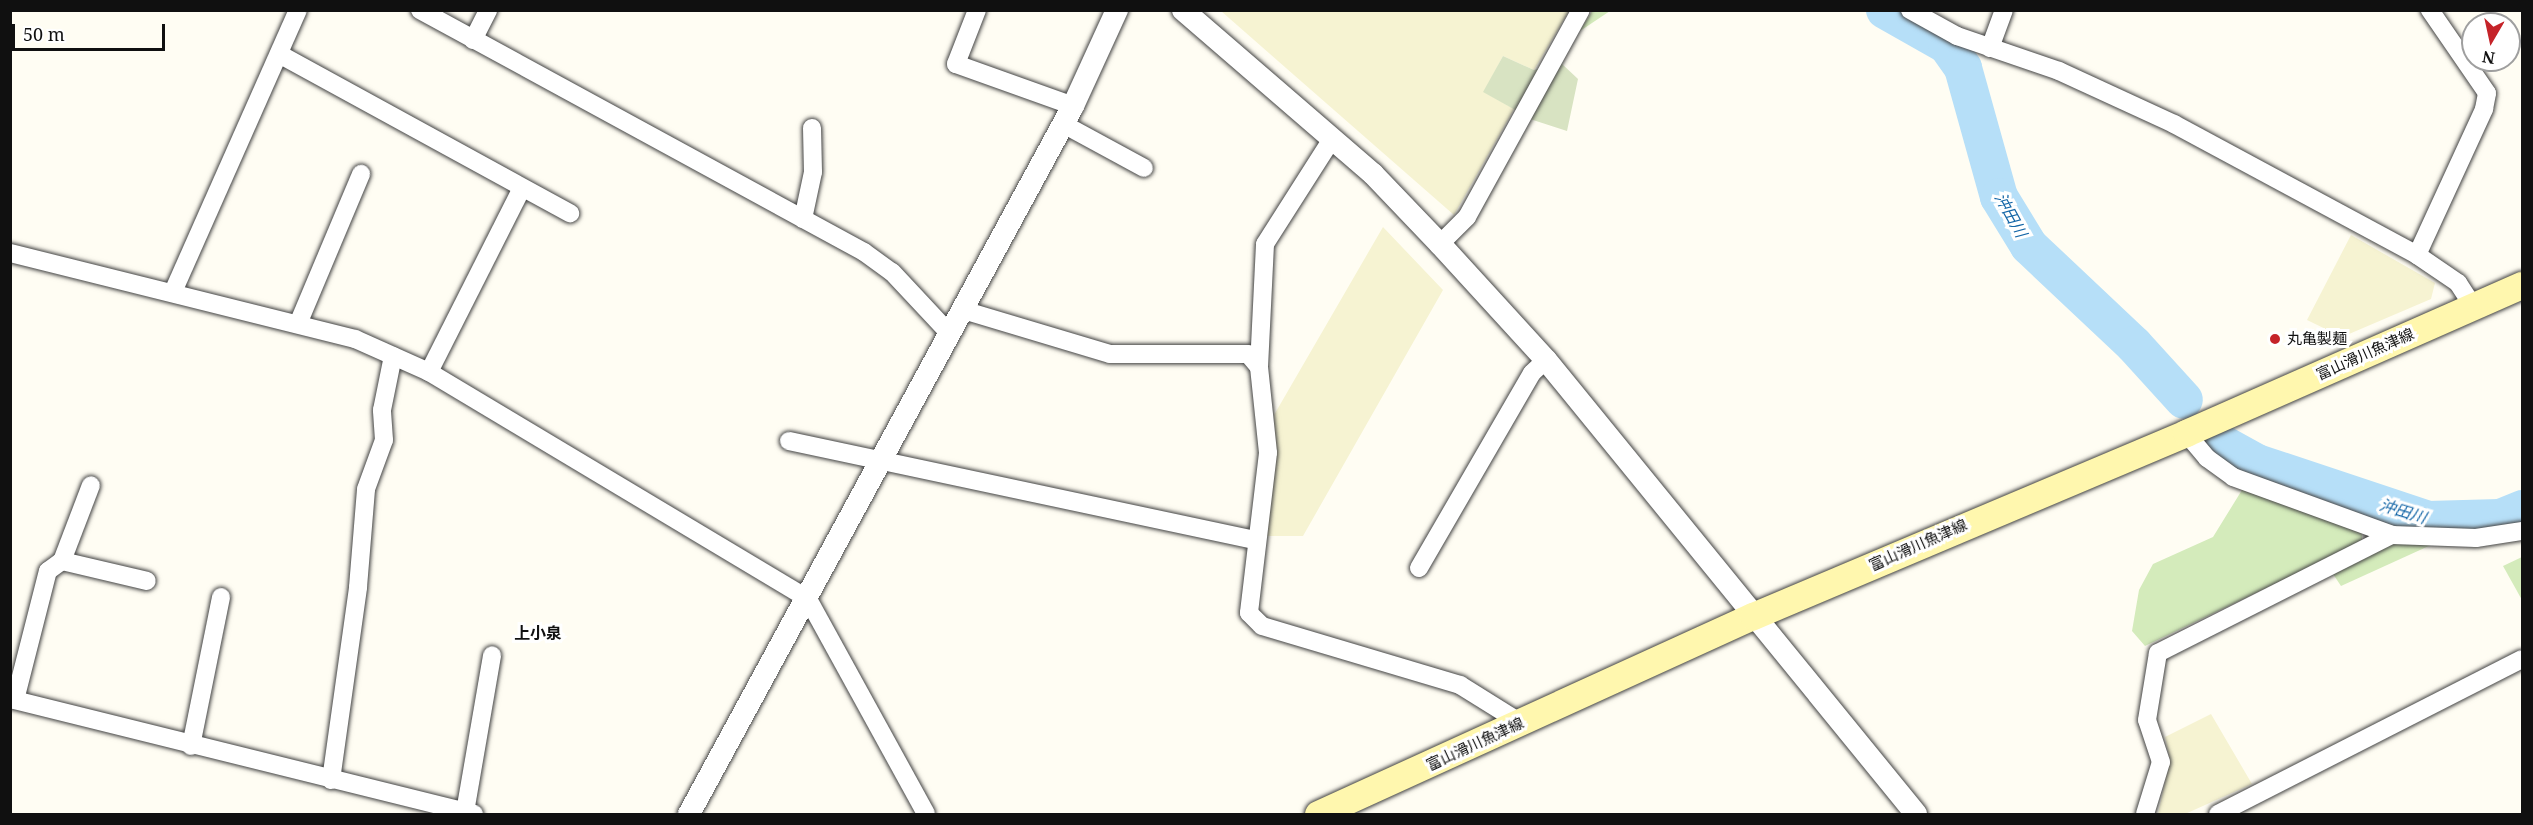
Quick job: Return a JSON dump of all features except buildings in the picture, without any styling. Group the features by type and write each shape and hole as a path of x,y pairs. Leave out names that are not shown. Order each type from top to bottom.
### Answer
{"main road":[{"name":"富山滑川魚津線","path":"1318,814 1753,616 2186,433 2523,285"}],"street":[{"path":"173,292 298,10"},
{"path":"420,10 803,219 892,272 950,334"},
{"path":"473,40 488,10"},
{"path":"977,10 956,64 1068,115 1144,168"},
{"path":"689,814 808,599 1068,115 1118,10"},
{"path":"1183,10 1373,174 1546,360 1916,814"},
{"path":"1440,244 1467,217 1581,10"},
{"path":"1910,10 1957,36 2059,71 2174,124 2417,255 2458,283 2473,306"},
{"path":"1990,48 2004,10"},
{"path":"2417,255 2484,109 2487,93 2430,10"},
{"path":"279,54 570,213"},
{"path":"803,219 813,172 812,129"},
{"path":"1332,139 1265,244 1259,367 1268,453 1249,613 1262,626 1460,685 1521,723"},
{"path":"298,324 361,174"},
{"path":"429,372 522,188"},
{"path":"12,259 173,292 355,339 429,372 808,599 926,814"},
{"path":"963,310 1110,354 1248,354 1259,367"},
{"path":"331,780 358,587 366,489 384,440 382,410 393,356"},
{"path":"1419,568 1532,373 1546,360"},
{"path":"2186,433 2207,458 2233,477 2392,535 2476,538 2523,531"},
{"path":"789,441 883,459 1256,540"},
{"path":"91,485 62,561 48,571 13,699 191,746 470,813 492,655"},
{"path":"2145,814 2161,762 2147,720 2158,653 2392,535"},
{"path":"62,561 147,581"},
{"path":"191,746 221,597"},
{"path":"2218,814 2523,659"}],"shaded area":[{"path":"1221,11 1569,11 1534,70 1503,56 1484,92 1514,109 1454,215"},
{"path":"1383,227 1443,290 1303,536 1264,536 1275,445 1274,415"},
{"path":"2351,235 2435,283 2431,299 2342,337 2307,320"},
{"path":"2211,714 2252,784 2185,814 2158,814 2170,760 2165,737"}],"green space":[{"path":"1592,11 1610,11 1580,31"},
{"path":"1503,56 1534,70 1561,63 1578,79 1567,131 1533,120 1483,92"},
{"path":"2242,490 2362,531 2362,542 2145,646 2132,631 2139,590 2153,564 2213,537"},
{"path":"2391,541 2431,545 2341,586 2331,571"},
{"path":"2522,557 2522,600 2503,566"}],"waterway":[{"name":"沖田川","path":"1885,10 1947,45 1963,68 1999,197 2029,246 2134,345 2184,400"},
{"name":"沖田川","path":"2221,443 2257,463 2428,520 2500,518 2522,509"}],"place":[{"name":"丸亀製麺","path":"2275,339"}],"district":[{"name":"上小泉","path":"538,633"}]}
